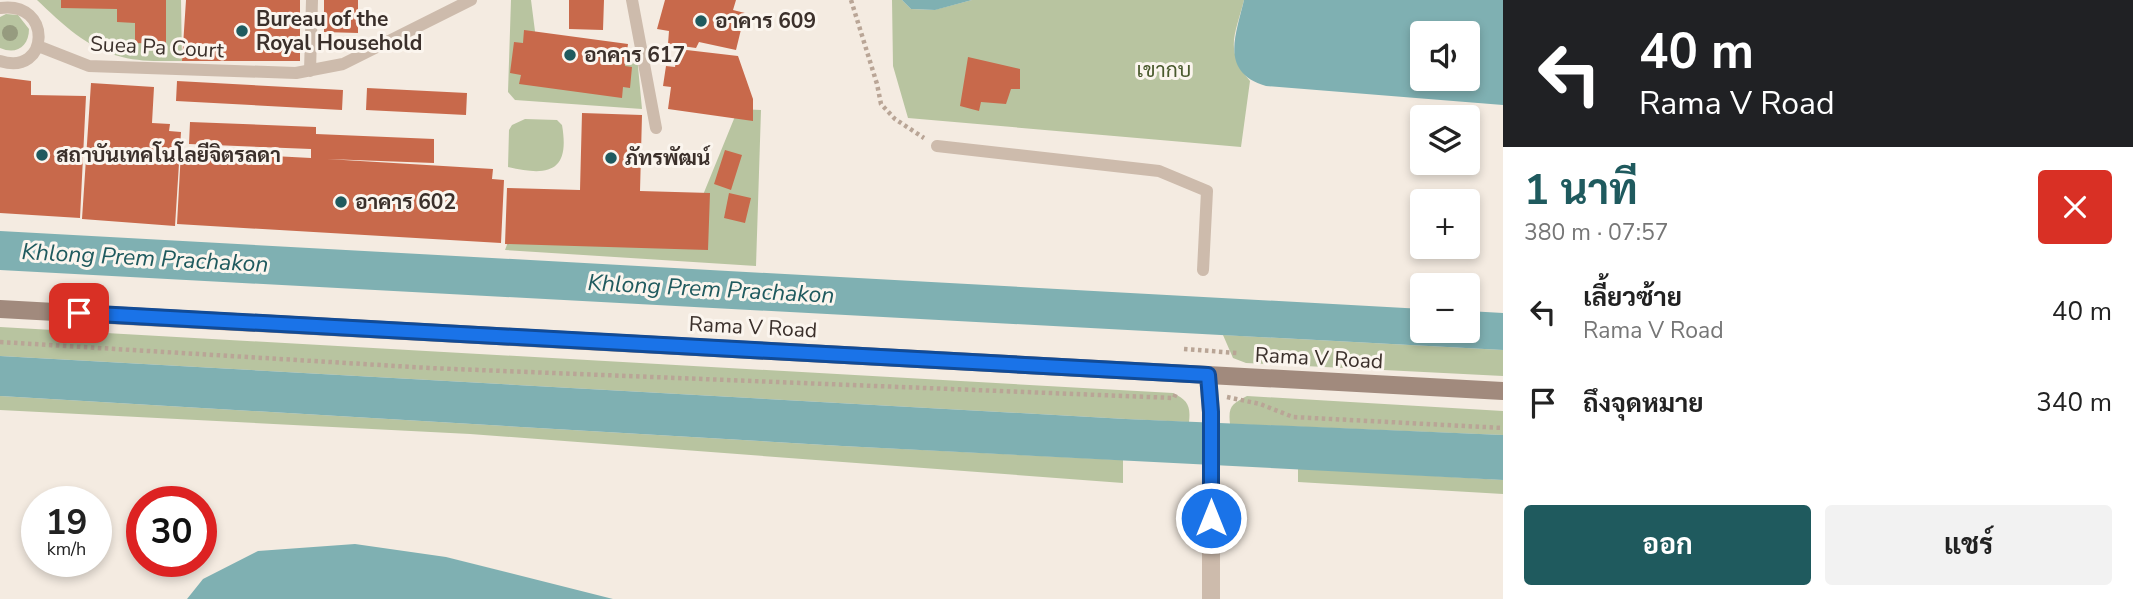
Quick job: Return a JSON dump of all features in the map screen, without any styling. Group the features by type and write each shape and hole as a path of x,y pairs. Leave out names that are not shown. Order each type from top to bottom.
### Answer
{"main road":[{"name":"Rama V Road","path":"0,309 1503,391"}],"street":[{"path":"1208,375 1211,412 1211,599"}],"lane":[{"path":"310,71 312,0"},
{"name":"Suea Pa Court","path":"38,46 89,66 296,73 343,65 471,0"},
{"path":"632,0 656,128"},
{"path":"0,61 17,63 25,60 38,46 39,27 35,18 20,7 2,5"},
{"path":"937,146 1159,171 1207,191 1203,270"}],"path":[{"path":"852,0 881,104 895,118 937,146"},
{"path":"0,342 457,369 1174,398 1177,391"},
{"path":"1184,349 1237,353"},
{"path":"1240,399 1293,417 1503,428"}],"green space":[{"path":"37,0 181,0 182,61 137,60 98,48 86,42"},
{"name":"อาคาร 617","path":"511,0 531,0 537,47 637,56 642,109 515,100 508,92"},
{"name":"เขากบ","path":"892,0 902,0 911,9 934,10 972,0 1244,0 1234,42 1237,60 1250,81 1241,147 908,118 893,66"},
{"path":"6,14 18,15 29,29 27,41 16,50 0,48 0,17"},
{"path":"738,109 761,110 756,266 505,250 512,231 694,217"},
{"path":"525,119 557,120 562,125 563,152 554,167 535,171 508,167 509,130 512,125"},
{"path":"0,327 1173,393 1182,398 1189,407 1189,422 0,356"},
{"path":"1223,335 1503,350 1503,376 1246,363 1233,358"},
{"path":"0,396 1123,460 1123,483 470,434 0,410"},
{"path":"1247,396 1503,411 1503,435 1230,424 1232,406"},
{"path":"1298,468 1503,480 1503,494 1298,482"}],"water":[{"path":"902,0 972,0 935,10 911,9"},
{"path":"1244,0 1503,0 1503,105 1266,86 1251,80 1242,72 1236,62 1235,39"},
{"name":"Khlong Prem Prachakon","path":"0,231 1410,308 1410,343 1480,343 1480,312 1503,313 1503,350 0,270"},
{"path":"0,356 1126,419 1503,435 1503,480 842,446 0,396"},
{"path":"355,544 446,557 613,599 187,599 203,579 217,577 217,572 258,551"}],"building":[{"path":"61,0 166,0 166,44 135,43 135,23 117,22 117,9 61,8"},
{"name":"Bureau of the Royal Household","path":"186,0 300,0 300,61 182,61"},
{"path":"324,0 358,0 358,33 324,32"},
{"path":"569,0 604,0 603,30 569,29"},
{"name":"อาคาร 609","path":"665,0 736,0 733,10 745,13 736,50 699,42 696,48 668,44 669,31 657,29"},
{"name":"อาคาร 617","path":"524,30 628,44 625,66 632,67 630,88 623,87 622,98 519,84 521,75 510,73 514,42 523,43"},
{"path":"678,49 738,56 753,99 753,121 668,109 671,87 663,86 666,66 675,67"},
{"path":"968,57 1020,69 1020,89 1011,89 1006,104 981,102 979,111 960,106"},
{"name":"สถาบันเทคโนโลยีจิตรลดา","path":"0,77 31,81 31,95 86,96 80,218 0,213"},
{"path":"177,81 343,90 342,110 176,101"},
{"path":"91,83 154,87 152,123 170,124 169,131 181,132 175,226 82,219"},
{"path":"367,88 467,93 466,115 366,110"},
{"name":"ภัทรพัฒน์","path":"582,113 642,115 640,191 710,193 708,250 505,244 507,188 580,190"},
{"name":"อาคาร 602","path":"190,122 316,127 316,134 434,139 434,163 327,159 493,169 492,179 504,180 501,243 177,224 181,151 311,158 311,149 189,144"},
{"path":"725,150 742,155 731,190 714,184"},
{"path":"729,193 751,198 745,223 724,218"}],"place":[{"name":"อาคาร 609","path":"701,21"},
{"name":"Bureau of the Royal Household","path":"242,31"},
{"name":"อาคาร 617","path":"570,55"},
{"name":"สถาบันเทคโนโลยีจิตรลดา","path":"42,155"},
{"name":"ภัทรพัฒน์","path":"611,158"},
{"name":"อาคาร 602","path":"341,202"}],"route":[{"path":"79,313 1208,375 1211,412 1211,518"}]}
